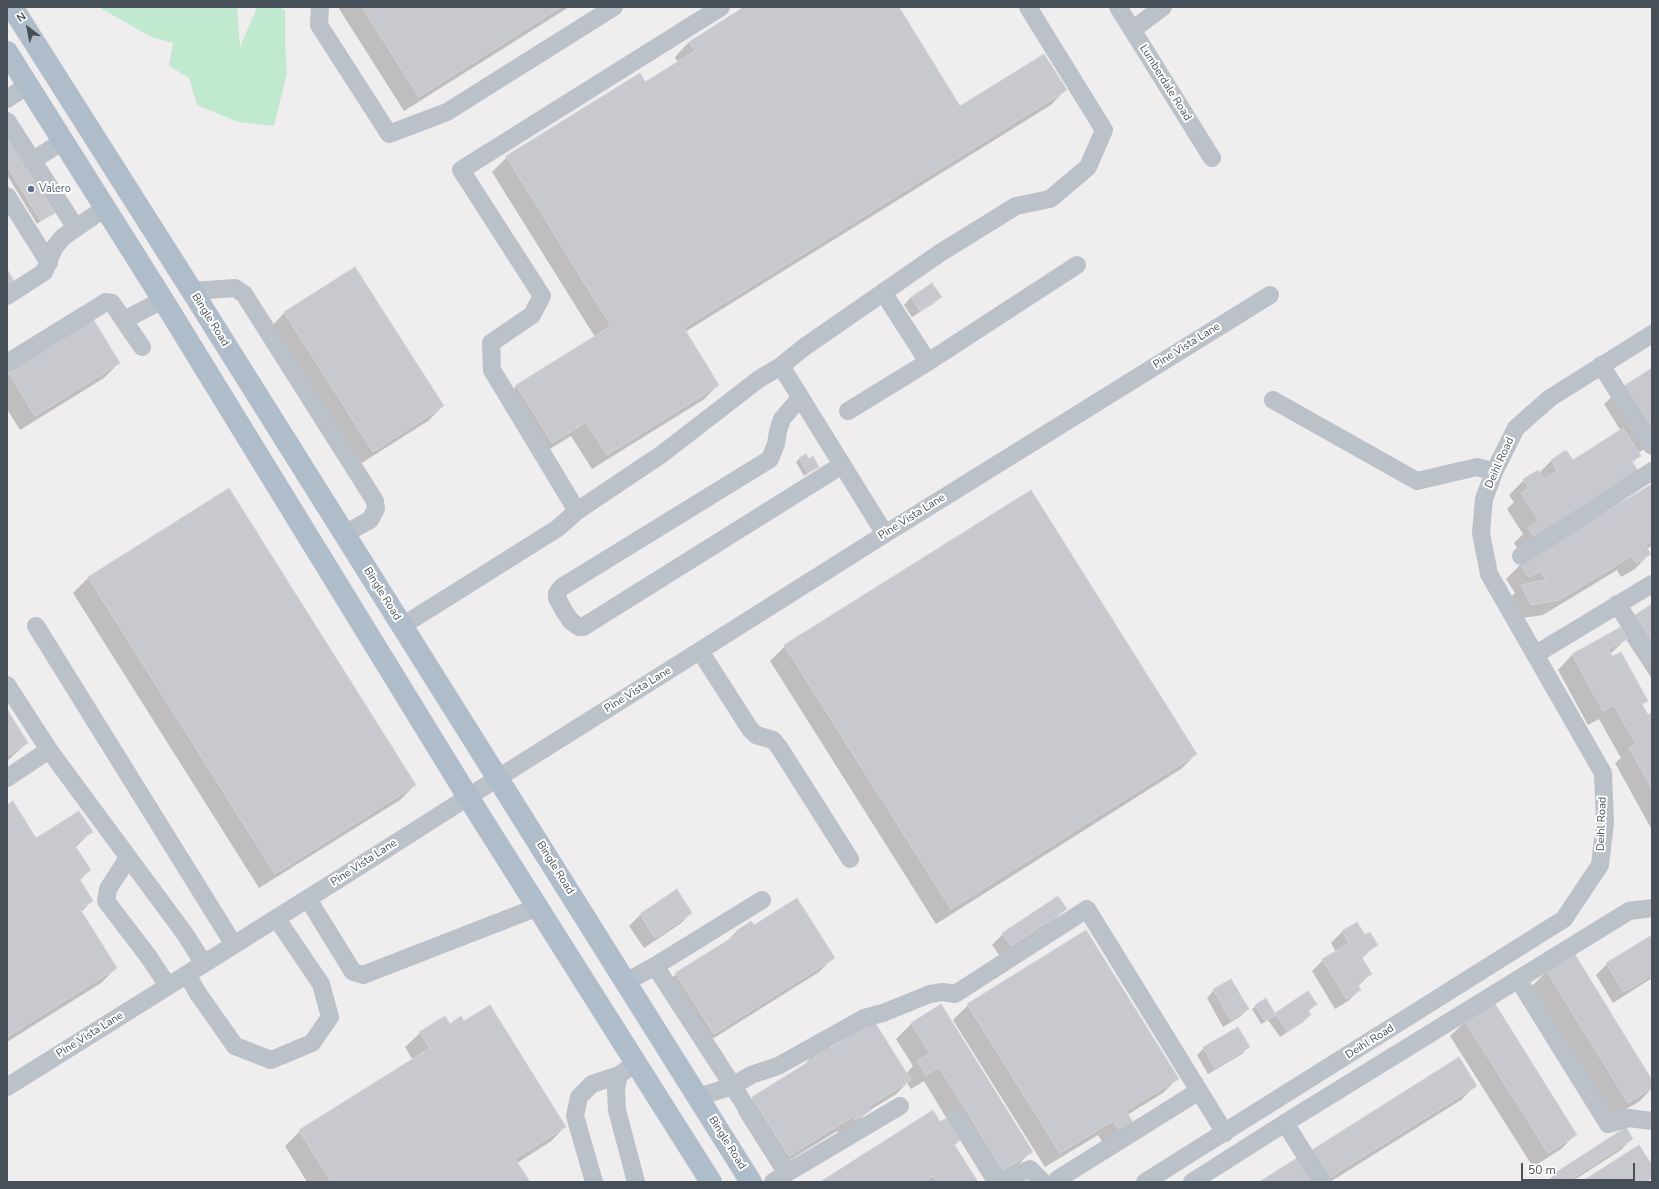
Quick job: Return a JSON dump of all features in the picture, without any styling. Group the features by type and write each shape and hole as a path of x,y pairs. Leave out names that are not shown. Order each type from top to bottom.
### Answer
{"main road":[{"name":"Bingle Road","path":"12,7 665,1043 751,1182"},
{"path":"7,52 163,300 468,797 711,1182"},
{"path":"28,85 52,70"},
{"path":"163,300 192,291"},
{"path":"317,550 344,534"},
{"path":"636,1062 665,1043"}],"street":[{"path":"320,7 319,25 389,134 447,112 614,7"},
{"path":"577,511 492,370 491,344 532,315 542,296 461,170 721,7"},
{"path":"402,626 558,528 577,511 662,454 759,379 781,366 803,348 940,253 1016,206 1050,199 1088,167 1104,130 1028,7"},
{"name":"Lumberdale Road","path":"1118,7 1212,158"},
{"path":"1132,30 1163,7"},
{"path":"7,99 28,85"},
{"path":"7,121 76,228"},
{"path":"32,161 63,141"},
{"path":"7,196 50,263"},
{"path":"7,296 44,272 50,263 54,248 63,237 105,208"},
{"path":"848,412 928,362 1077,264"},
{"path":"192,291 235,288 244,294 375,501 376,509 370,520 344,534"},
{"path":"883,292 928,362"},
{"name":"Pine Vista Lane","path":"7,1087 308,899 885,534 1270,295"},
{"path":"124,320 163,300"},
{"path":"7,363 106,302 112,303 142,347"},
{"name":"Deihl Road","path":"1146,1182 1564,918 1582,895 1600,865 1605,823 1603,773 1489,574 1481,533 1484,499 1494,472 1516,428 1550,398 1652,334"},
{"path":"1601,365 1652,446"},
{"path":"781,366 885,534"},
{"path":"800,398 782,419 776,444 770,459 562,587 557,593 556,598 564,611 571,621 579,627 583,627 842,465"},
{"path":"1273,400 1417,481 1477,467 1494,472"},
{"path":"1521,556 1652,471"},
{"path":"1536,654 1652,584"},
{"path":"1617,604 1652,658"},
{"path":"36,626 234,945"},
{"path":"700,651 750,729 756,734 773,740 779,747 850,859"},
{"path":"7,685 50,750 184,934 204,964"},
{"path":"7,778 50,750"},
{"path":"128,858 108,889 106,901 148,956 168,986"},
{"path":"308,899 353,972 363,975 538,907"},
{"path":"626,982 655,966 762,900"},
{"path":"1192,1182 1628,911 1652,908"},
{"path":"698,1097 733,1086 752,1075 778,1066 864,1018 883,1013 930,994 943,992 955,994 1087,909 1225,1133"},
{"path":"187,974 197,992 235,1046 271,1060 312,1043 330,1017 321,984 277,918"},
{"path":"655,966 733,1086 780,1177 900,1106"},
{"path":"1518,979 1608,1124 1629,1118 1652,1121"},
{"path":"594,1182 575,1116 579,1097 592,1084 619,1075 636,1062"},
{"path":"619,1075 616,1089 618,1110 636,1182"},
{"path":"1058,1182 1058,1178 1199,1092"},
{"path":"956,1117 999,1182 1030,1169 1043,1182"},
{"path":"1285,1123 1322,1182"}],"green space":[{"path":"101,7 237,7 240,47 257,7 279,7 285,10 287,73 274,126 238,122 197,105 189,78 169,66 173,43 151,37 102,9"}],"building":[{"path":"362,7 561,7 419,97"},
{"path":"744,7 899,7 960,106 1044,54 1067,90 684,328 719,385 607,455 586,422 552,443 516,385 611,326 506,156 640,73 645,82 695,51 689,42"},
{"name":"Valero","path":"7,136 55,213 41,221 7,166"},
{"path":"355,267 444,406 373,452 284,312"},
{"path":"7,269 14,281 7,286"},
{"path":"932,283 942,297 920,311 911,297"},
{"path":"93,319 120,363 35,416 8,372"},
{"path":"1652,368 1652,440 1619,389"},
{"path":"1623,428 1641,456 1632,461 1640,474 1536,540 1528,528 1539,521 1521,493 1529,488 1523,479 1538,470 1544,479 1557,471 1551,460 1566,450 1573,460"},
{"path":"806,454 809,459 813,456 819,467 808,473 799,458"},
{"path":"1652,484 1652,541 1645,545 1651,554 1636,563 1632,556 1559,600 1531,605 1521,585 1546,580 1540,571 1529,577 1520,563"},
{"path":"229,488 416,785 275,874 88,577"},
{"path":"1031,490 1197,754 951,909 784,645"},
{"path":"1652,604 1652,641 1635,615"},
{"path":"1621,627 1628,639 1608,649 1612,656 1621,652 1648,701 1642,704 1648,715 1652,712 1652,788 1629,748 1636,744 1614,705 1603,711 1572,654"},
{"path":"7,709 28,743 7,756"},
{"path":"13,801 36,838 79,811 93,832 74,844 91,870 79,878 93,901 80,909 117,968 7,1037 7,805"},
{"path":"677,889 692,913 655,938 640,914"},
{"path":"1058,896 1067,909 1011,946 1002,933"},
{"path":"797,898 835,958 714,1034 675,973 738,934 736,931 751,921 754,925"},
{"path":"1357,922 1365,935 1370,932 1378,945 1361,956 1372,974 1357,983 1361,990 1347,999 1322,959 1349,943 1342,931"},
{"path":"1086,930 1179,1079 1126,1111 1135,1126 1121,1134 1113,1121 1060,1153 967,1004"},
{"path":"1652,935 1652,975 1624,992 1606,963"},
{"path":"1574,953 1652,1080 1652,1088 1628,1103 1546,970"},
{"path":"1231,979 1249,1009 1231,1020 1213,989"},
{"path":"1308,991 1317,1004 1308,1010 1311,1015 1287,1031 1275,1013"},
{"path":"1266,998 1276,1015 1265,1021 1255,1005"},
{"path":"1494,1002 1577,1135 1548,1153 1465,1021"},
{"path":"941,1004 1033,1152 1003,1170 939,1067 926,1075 917,1061 930,1053 911,1023"},
{"path":"490,1005 566,1127 515,1159 530,1182 331,1182 299,1130 430,1048 419,1032 445,1016 450,1024 461,1016 464,1021"},
{"path":"874,1021 911,1080 868,1107 870,1111 855,1120 852,1117 789,1156 752,1097 815,1058 813,1055 828,1045 830,1048"},
{"path":"1238,1027 1250,1047 1215,1068 1203,1047"},
{"path":"1459,1057 1477,1086 1329,1178 1312,1150"},
{"path":"933,1110 940,1122 950,1116 964,1137 954,1144 978,1182 937,1182 933,1176 924,1182 820,1182"},
{"path":"1626,1127 1633,1139 1567,1182 1556,1182 1552,1175"},
{"path":"1639,1145 1652,1165 1652,1176 1643,1182 1581,1182"},
{"path":"1297,1158 1312,1182 1259,1182"}],"place":[{"name":"Valero","path":"31,189"}]}
